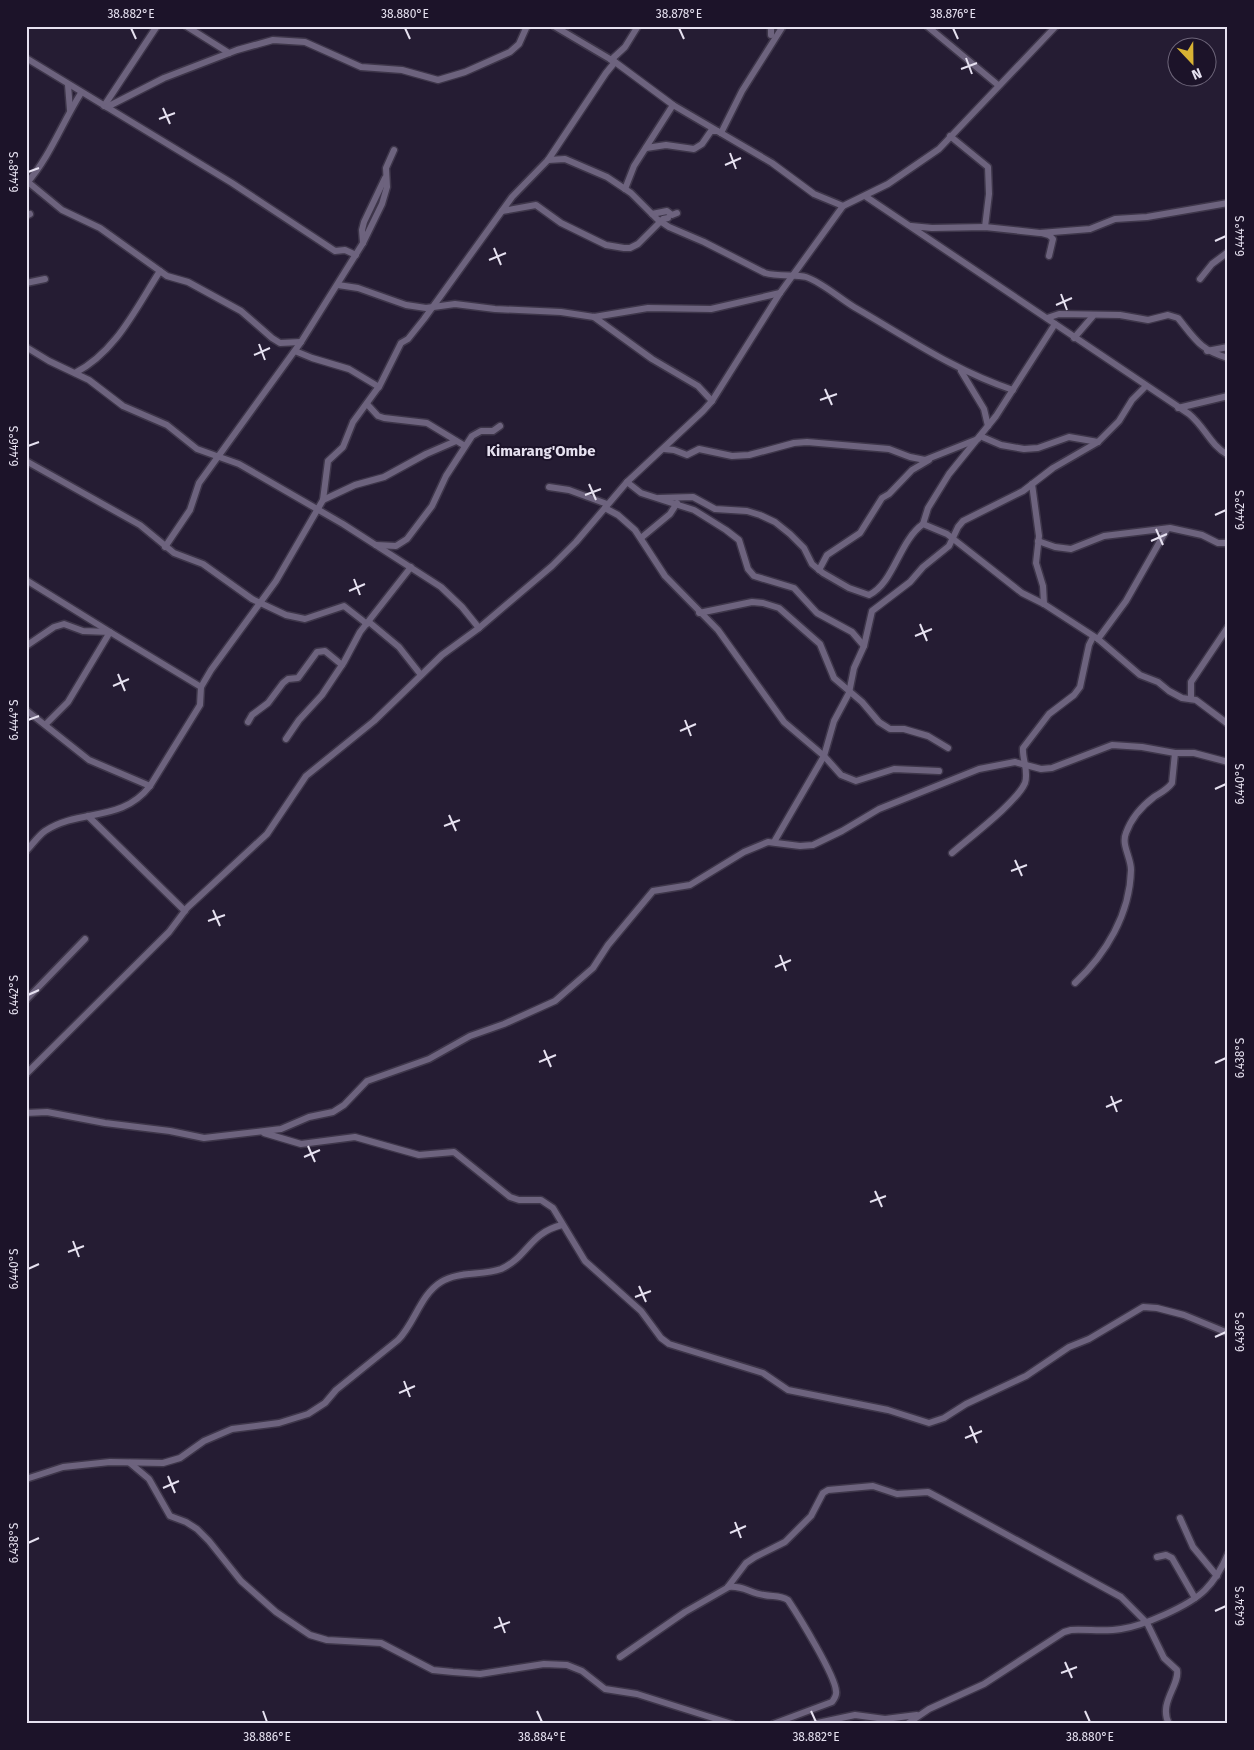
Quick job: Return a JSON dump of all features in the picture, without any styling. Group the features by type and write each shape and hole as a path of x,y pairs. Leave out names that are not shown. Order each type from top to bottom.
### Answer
{"street":[{"path":"105,106 156,26"},
{"path":"186,26 229,53"},
{"path":"105,106 164,78 229,53 273,40 298,40 361,68 402,70 438,80 465,72 510,52 519,44 526,26"},
{"path":"554,26 613,61 674,105 772,163 820,197 843,206"},
{"path":"26,851 43,832 61,823 126,807 138,801 150,786 200,705 201,687 218,658 276,580 318,509 323,500 328,461 343,447 353,422 378,387 401,343 408,339 522,186 548,160 638,26"},
{"path":"771,26 771,35"},
{"path":"719,132 742,91 783,26"},
{"path":"927,26 998,85"},
{"path":"26,1074 169,932 185,910 267,834 306,776 340,747 364,730 442,655 478,628 552,566 627,482 664,449 712,401 780,293 843,206 865,196 922,162 950,136 1056,26"},
{"path":"26,58 232,183 335,250 345,250 356,255"},
{"path":"68,85 70,110"},
{"path":"81,93 70,110 51,149 27,183 62,210 100,228 172,279 188,282 241,311 280,343 301,342"},
{"path":"625,189 634,166 674,105"},
{"path":"646,148 666,145 694,148 702,144 711,132 719,132"},
{"path":"950,136 988,167 989,194 985,227"},
{"path":"165,547 188,513 196,487 295,351 318,313 338,286 363,243 362,230 364,222 386,177 386,168 394,150"},
{"path":"548,160 561,158 578,163 625,189 660,222 669,227 704,242 764,273 807,277 914,345 959,368 1013,390"},
{"path":"865,196 1196,420 1212,444 1228,455"},
{"path":"1040,233 1090,229 1116,219 1148,217 1228,203"},
{"path":"502,211 536,205 561,223 606,245 628,248 638,244 660,222 672,215"},
{"path":"652,214 667,211 672,215"},
{"path":"669,227 672,215"},
{"path":"910,226 932,228 985,227 1040,233 1049,235 1053,239 1049,256"},
{"path":"1200,279 1212,264 1228,252"},
{"path":"75,373 91,365 106,352 160,271"},
{"path":"26,283 45,279"},
{"path":"338,286 358,288 406,305 432,307 455,304 495,309 561,312 594,316 648,308 712,309 780,293"},
{"path":"1047,318 1059,314 1120,315 1148,320 1174,316 1207,351 1228,358"},
{"path":"594,316 652,359 698,386 712,401"},
{"path":"1074,338 1092,316"},
{"path":"659,498 693,497 715,509 747,511 760,515 775,522 790,534 804,548 812,564 820,570 862,594 875,592 885,579 907,539 923,524 928,508 949,474 988,426 1055,324"},
{"path":"1207,351 1228,346"},
{"path":"26,347 50,362 89,380 123,406 167,425 197,449 239,464 318,509 411,567 453,598 478,628"},
{"path":"295,351 349,369 378,387"},
{"path":"959,368 981,404 988,426"},
{"path":"774,842 824,756 834,721 849,692 854,668 864,646 872,610 910,582 923,567 949,546 963,521 1023,491 1053,468 1098,442 1119,421 1132,400 1146,386"},
{"path":"1178,408 1228,396"},
{"path":"367,404 378,416 427,423 465,446"},
{"path":"374,545 396,546 407,539 432,506 446,476 465,446 478,432 493,431 500,426"},
{"path":"820,570 827,556 860,534 882,498 889,494 912,470 931,459 979,438 1001,445 1024,449 1038,448 1068,437 1098,442"},
{"path":"323,500 355,485 384,477 426,454 456,441"},
{"path":"664,449 674,450 687,455 699,449 738,456 794,443 807,442 888,449 917,459 931,459"},
{"path":"26,460 140,525 174,553 203,564 244,594 286,615 305,619 344,606 399,647 421,675"},
{"path":"627,482 641,493 677,503 703,514 736,537 742,546 748,568 754,576 794,588 817,613 852,632 864,646"},
{"path":"1032,484 1038,541 1036,563 1043,586 1044,604"},
{"path":"549,487 569,490 606,506 618,515 641,538 665,576 699,613 718,630 784,722 824,756 841,775 856,781 894,768 939,772"},
{"path":"641,538 670,514 677,503"},
{"path":"923,524 928,524 953,539 1022,593 1044,604 1096,638 1140,675 1158,682 1173,694 1199,702 1228,724"},
{"path":"952,853 1017,794 1026,778 1023,748 1049,714 1074,695 1080,687 1088,645 1126,601 1167,529"},
{"path":"1038,541 1055,547 1071,549 1104,536 1176,529 1218,543 1228,543"},
{"path":"286,738 299,720 322,695 342,665 360,632 411,567"},
{"path":"26,580 201,687"},
{"path":"699,613 752,602 779,608 820,644 834,678 862,702 885,726 914,732 931,738 948,748"},
{"path":"26,646 54,627 64,624 83,631 110,632"},
{"path":"1191,699 1191,682 1228,627"},
{"path":"46,724 68,702 110,632"},
{"path":"248,722 252,715 268,703 283,683 288,679 298,678 316,652 325,651 342,665"},
{"path":"26,710 89,760 150,786"},
{"path":"26,1113 47,1112 204,1138 285,1128 309,1117 333,1112 344,1105 367,1081 430,1059 470,1036 504,1024 555,1000 572,989 593,968 608,945 653,891 690,885 744,852 774,842 800,846 813,845 842,831 879,809 935,788 972,771 997,767 1010,762 1041,769 1052,768 1112,745 1142,747 1174,754 1194,753 1228,762"},
{"path":"1075,983 1108,945 1116,930 1125,904 1131,873 1130,860 1124,840 1126,832 1142,808 1172,783 1174,754"},
{"path":"88,816 185,910"},
{"path":"26,1000 85,939"},
{"path":"260,1131 301,1144 355,1137 419,1155 454,1152 510,1197 519,1200 541,1200 550,1205 556,1212 562,1225 570,1233 585,1261 641,1311 661,1338 669,1344 769,1376 788,1390 888,1410 928,1423 944,1418 966,1404 1018,1381 1069,1347 1089,1339 1144,1307 1157,1308 1184,1315 1228,1333"},
{"path":"26,1479 63,1468 110,1462 163,1463 173,1461 223,1432 279,1423 316,1410 336,1390 384,1353 405,1334 426,1297 441,1282 451,1277 501,1268 517,1260 525,1248 542,1232 562,1225"},
{"path":"130,1463 149,1479 168,1515 186,1522 197,1530 209,1541 241,1581 276,1612 310,1635 327,1640 381,1643 433,1670 480,1674 544,1664 567,1665 582,1671 605,1689 637,1694 732,1724"},
{"path":"620,1657 685,1612 726,1588 746,1563 759,1554 785,1542 811,1516 823,1493 833,1490 873,1486 897,1494 928,1492 1031,1546 1078,1575 1112,1591 1147,1623 1162,1654 1175,1666 1178,1674 1167,1704 1166,1714 1169,1724"},
{"path":"1180,1518 1194,1547 1217,1576"},
{"path":"813,1724 855,1715 885,1720 918,1714 984,1684 1064,1632 1071,1630 1120,1630 1147,1623 1195,1598 1217,1576 1228,1554"},
{"path":"1156,1557 1166,1556 1172,1558 1195,1598"},
{"path":"726,1588 742,1587 759,1594 779,1596 788,1600 822,1658 836,1688 836,1695 832,1702 773,1724"},
{"path":"907,1724 918,1714"}],"district":[{"name":"Kimarang'Ombe","path":"541,451"}]}
